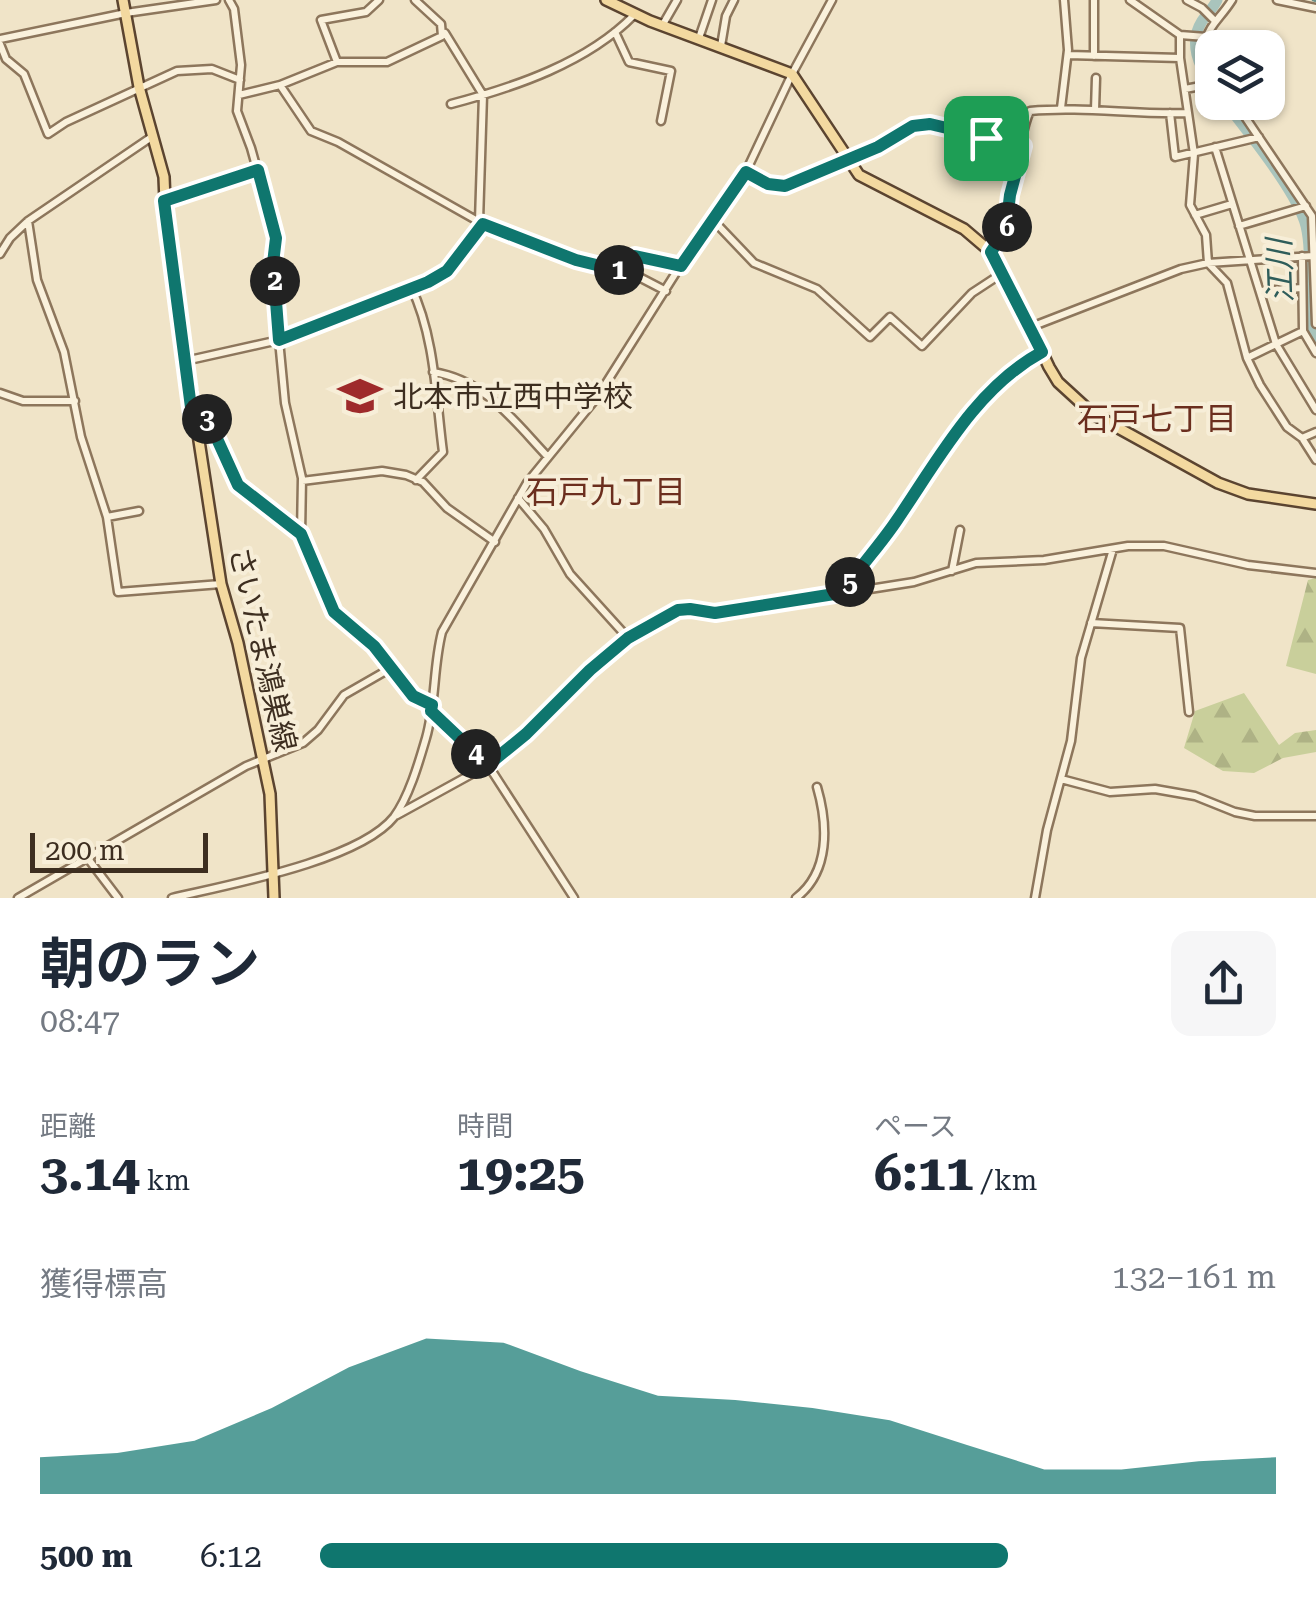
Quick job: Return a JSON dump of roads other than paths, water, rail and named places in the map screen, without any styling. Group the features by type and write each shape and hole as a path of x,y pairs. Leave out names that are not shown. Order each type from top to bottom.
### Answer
{"main road":[{"name":"さいたま鴻巣線","path":"123,0 138,87 164,177 192,415 220,584 238,643 270,794 274,898"},
{"path":"606,0 662,26 792,74 860,175 964,229 991,252 1058,382 1078,402 1144,445 1218,483 1248,494 1316,504"}],"street":[{"path":"216,0 126,13 0,41 6,60 24,74 48,134 177,71 212,69 240,80"},
{"path":"229,0 234,8 242,66 237,111 276,238 273,263 279,340 285,402 302,481 301,534 334,612 374,646 413,696 431,708 488,765 574,898"},
{"path":"336,62 322,20 366,12 380,0"},
{"path":"185,361 279,340 447,271 481,223 483,95 442,24 415,0"},
{"path":"662,26 677,0"},
{"path":"700,38 712,0"},
{"path":"721,46 726,16 734,0"},
{"path":"396,815 426,738 442,632 518,498 598,396 746,172 832,0"},
{"path":"1062,108 1068,55 1064,0"},
{"path":"1094,0 1094,56"},
{"path":"1130,0 1180,35 1195,36"},
{"path":"1187,0 1214,21"},
{"path":"1210,30 1232,0"},
{"path":"1277,0 1316,8"},
{"path":"451,104 553,68 615,32 634,14"},
{"path":"239,95 280,85 336,62 386,62 444,32"},
{"path":"615,32 629,62 671,71 661,122"},
{"path":"1180,35 1194,154 1190,205 1206,234 1208,263 1227,283 1246,358 1278,414 1302,438 1316,460"},
{"path":"1068,55 1180,58"},
{"path":"1095,110 1096,78"},
{"path":"280,85 310,130 481,223 576,260 621,271 666,291"},
{"path":"1185,89 1195,87"},
{"path":"991,252 1006,229 1030,110 1188,112"},
{"path":"1170,114 1175,158 1259,137"},
{"path":"1247,120 1306,206 1313,223 1316,324"},
{"path":"746,172 768,184 785,186 848,160 913,126 930,124 1023,146"},
{"path":"0,254 28,221 153,136"},
{"path":"1215,148 1276,344 1316,410"},
{"path":"164,201 258,170"},
{"path":"1195,216 1232,204"},
{"path":"1239,226 1306,206"},
{"path":"713,220 754,264 817,289 870,336 890,317 922,346 972,292 1004,272"},
{"path":"28,221 36,280 64,352 81,437 107,517 118,592 220,584"},
{"path":"621,271 635,256 681,266"},
{"path":"1302,256 1303,331 1316,352"},
{"path":"1031,327 1168,274 1208,263 1313,256"},
{"path":"411,287 418,302 432,372 443,452 416,480"},
{"path":"1260,291 1302,288"},
{"path":"1246,358 1303,331"},
{"path":"847,592 850,582 962,424 996,388 1042,352"},
{"path":"432,372 448,374 489,394 548,457"},
{"path":"0,393 24,401 75,401"},
{"path":"192,415 208,419 238,485 301,534"},
{"path":"1302,438 1316,432"},
{"path":"302,481 382,471 416,480 446,508 495,542"},
{"path":"518,498 544,528 570,574 628,638"},
{"path":"107,517 139,511"},
{"path":"952,571 960,530"},
{"path":"172,898 334,854 384,827 396,815 488,765 628,638 678,610 715,613 914,582 976,562 1044,560 1113,548 1164,546 1248,566 1316,573"},
{"path":"1035,898 1071,742 1081,658 1113,548"},
{"path":"1091,623 1180,628 1189,712"},
{"path":"18,898 246,766 311,738 344,695 391,668"},
{"path":"1061,779 1110,792 1156,789 1195,796 1254,816 1316,816"},
{"path":"796,898 809,888 826,833 817,787"},
{"path":"86,856 118,898"}],"waterway":[{"name":"江川","path":"1198,30 1217,0"},
{"name":"江川","path":"1239,120 1271,162 1306,226 1309,313 1316,341"}],"place":[{"name":"北本市立西中学校","path":"360,396"}],"district":[{"name":"石戸七丁目","path":"1157,419"},
{"name":"石戸九丁目","path":"606,492"}]}
